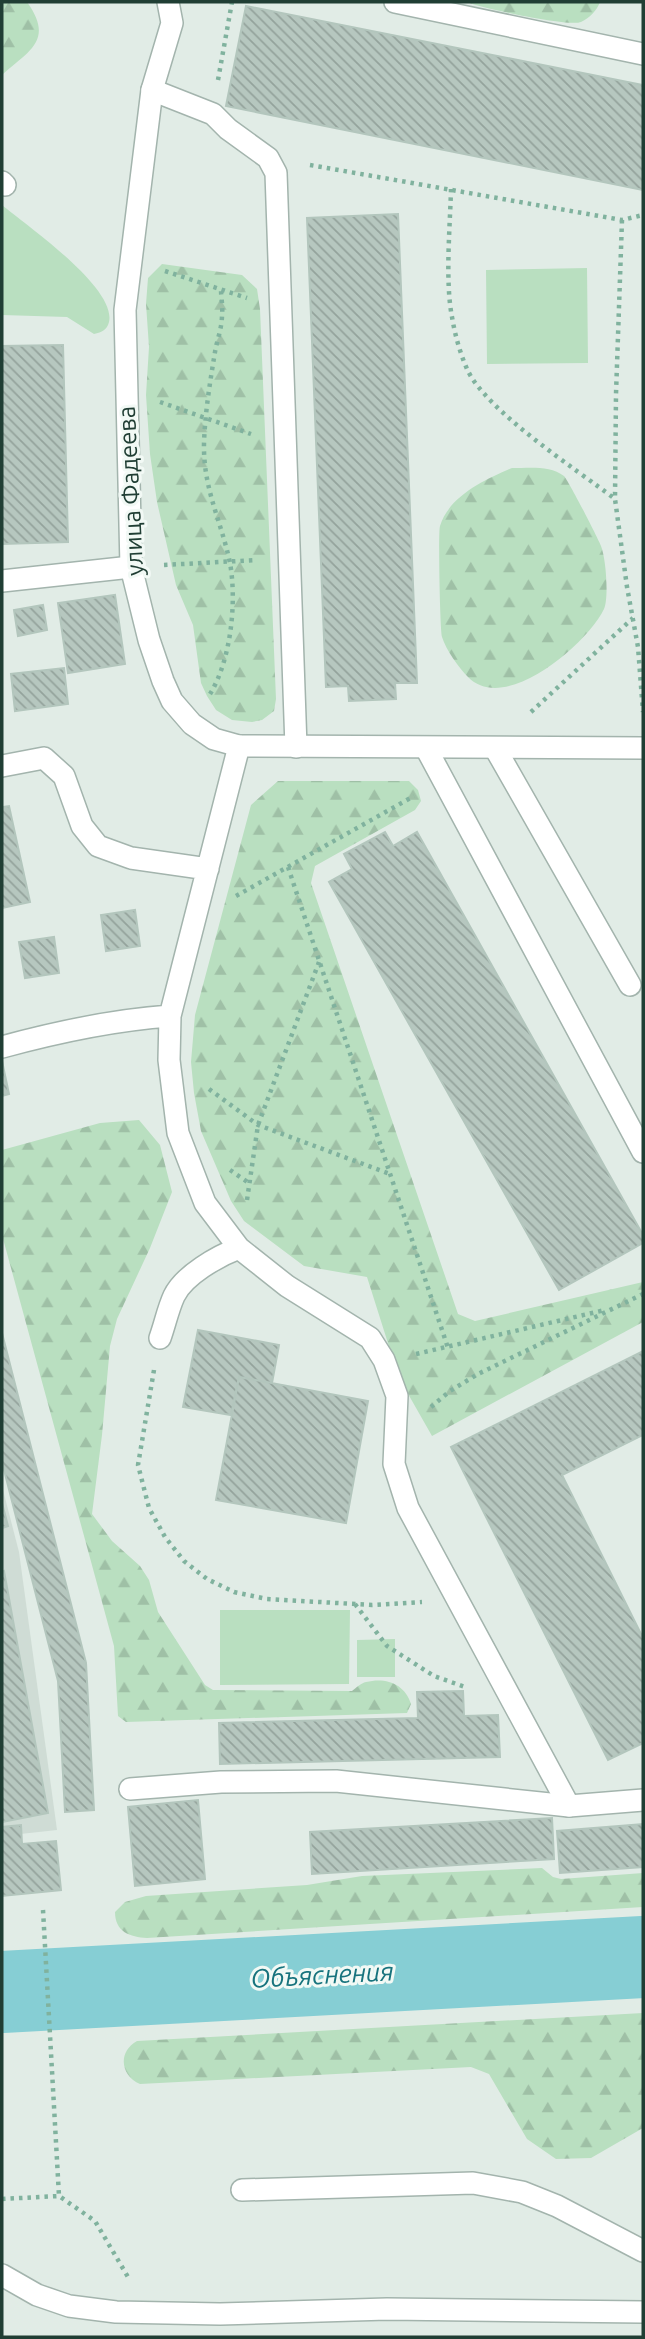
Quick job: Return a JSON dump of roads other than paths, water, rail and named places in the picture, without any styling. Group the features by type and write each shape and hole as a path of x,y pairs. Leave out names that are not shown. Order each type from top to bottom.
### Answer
{"street":[{"name":"улица Фадеева","path":"168,2 172,23 152,90 125,310 131,568 149,640 172,701 192,724 214,739 239,746 643,748"},
{"path":"395,2 643,54"},
{"path":"152,90 213,114 228,129 268,158 276,173 296,747"},
{"path":"2,581 131,568"},
{"path":"239,746 170,1016 169,1060 178,1133 205,1203 239,1248 287,1286 369,1338 384,1360 397,1396 394,1464 408,1508 569,1806"},
{"path":"426,748 643,1152"},
{"path":"495,748 630,985"},
{"path":"2,766 44,758 64,776 82,826 98,846 131,858 208,869"},
{"path":"2,1047 83,1027 170,1016"},
{"path":"160,1338 175,1293 200,1268 239,1248"},
{"path":"130,1789 221,1782 336,1781 569,1806 643,1800"},
{"path":"242,2190 473,2183 522,2192 557,2206 643,2251"},
{"path":"2,2275 37,2295 69,2306 150,2314 387,2309 643,2312"}],"waterway":[{"name":"Объяснения","path":"2,1992 643,1957"}]}
